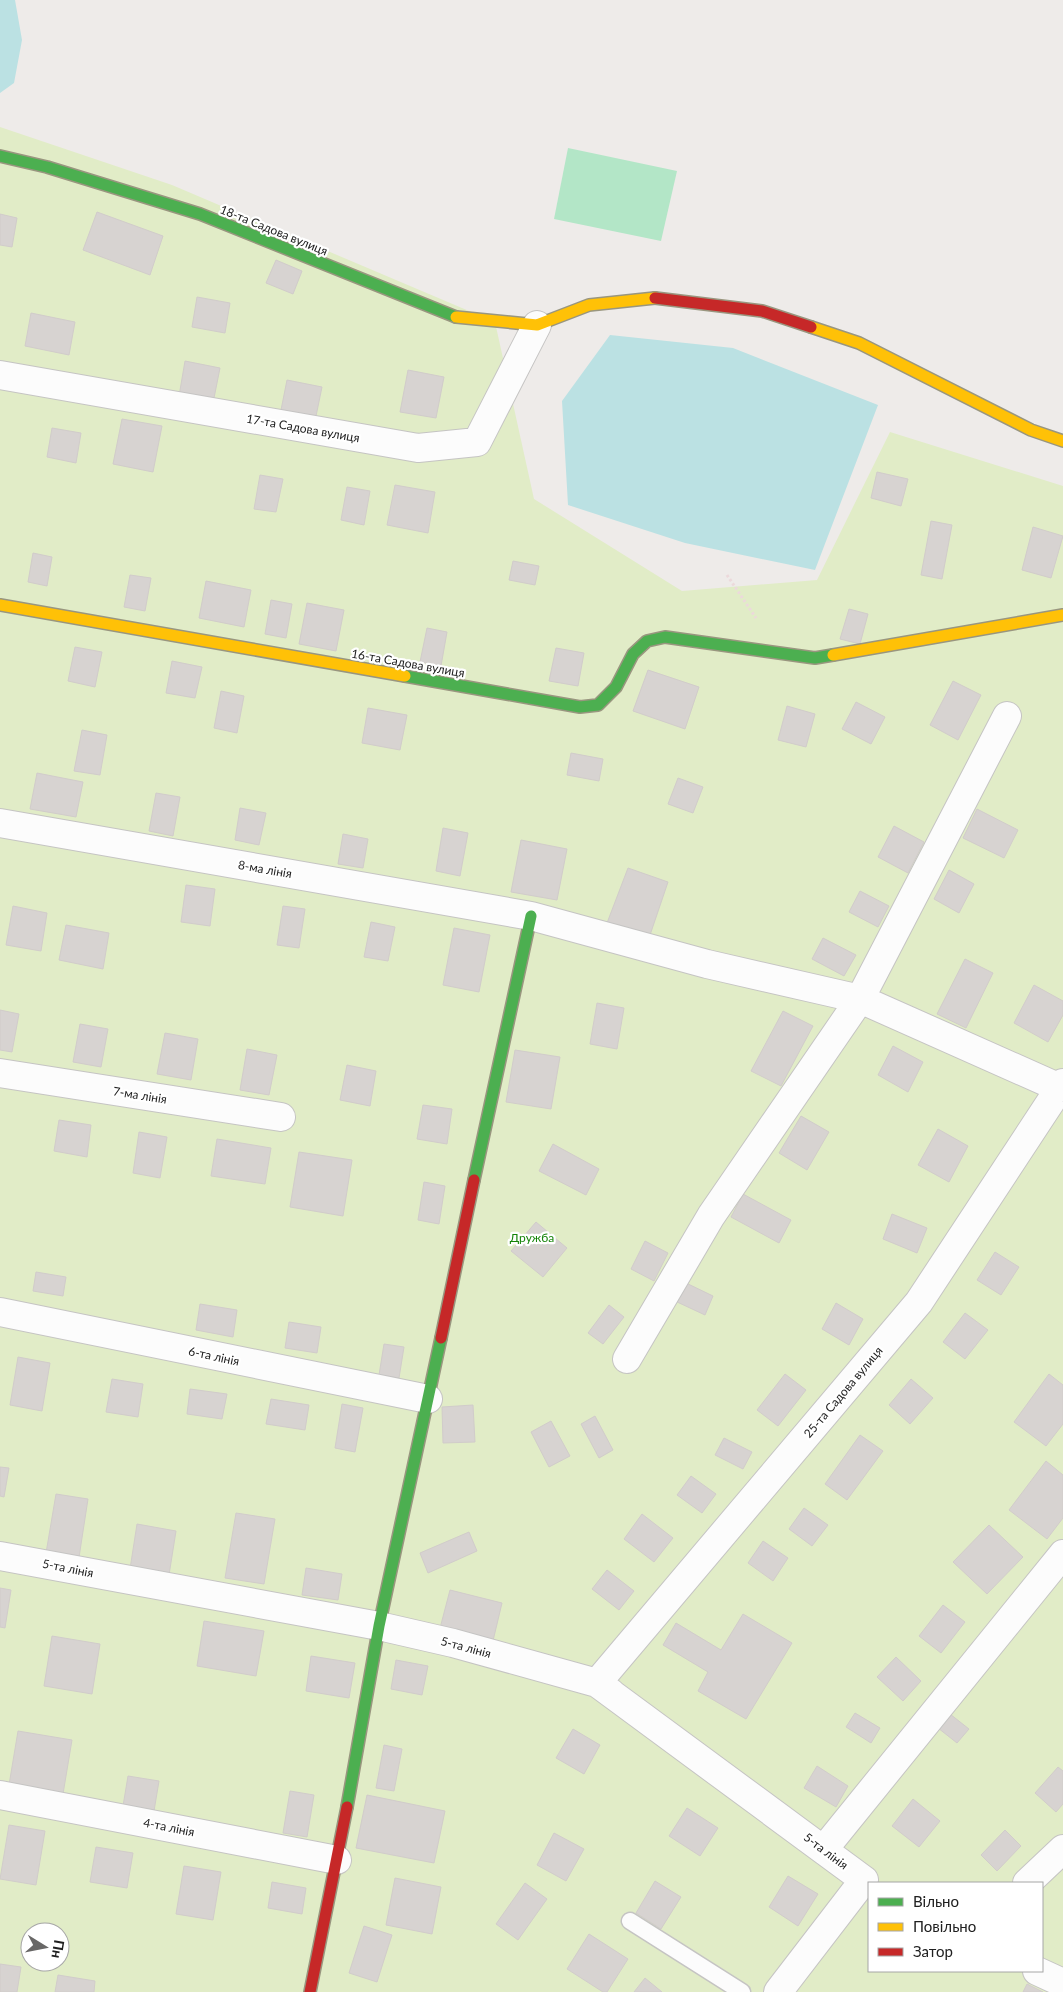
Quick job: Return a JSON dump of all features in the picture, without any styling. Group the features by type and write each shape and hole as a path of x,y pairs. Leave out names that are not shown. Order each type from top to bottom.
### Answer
{"street":[{"name":"18-та Садова вулиця","path":"0,156 47,167 200,214 452,317 537,325"},
{"path":"537,325 588,305 658,298 762,310 859,343 1031,430 1063,441"},
{"name":"17-та Садова вулиця","path":"0,375 418,448 477,442 537,325"},
{"name":"16-та Садова вулиця","path":"0,606 580,707 598,705 616,687 633,654 647,641 665,637 816,658 1063,615"},
{"path":"627,1360 711,1216 860,999 1007,716"},
{"name":"8-ма лінія","path":"0,823 531,916 707,964 860,999 1062,1086"},
{"path":"310,1992 338,1860 379,1626 531,916"},
{"name":"7-ма лінія","path":"0,1073 281,1117"},
{"name":"25-та Садова вулиця","path":"597,1683 919,1302 1062,1086"},
{"name":"6-та лінія","path":"0,1312 428,1399"},
{"path":"824,1849 1063,1554"},
{"name":"5-та лінія","path":"0,1556 379,1626 453,1643 597,1683 867,1882"},
{"path":"597,1683 867,1882 778,1992"},
{"name":"4-та лінія","path":"0,1795 338,1860"},
{"path":"1028,1882 1063,1849"},
{"path":"1039,1972 1063,1983"}],"lane":[{"path":"630,1921 742,1992"}],"path":[{"path":"726,575 781,653"}],"green space":[{"name":"Дружба","path":"0,127 172,185 495,322 534,499 682,591 817,580 890,432 1063,486 1063,1992 0,1992"},
{"path":"568,148 677,171 661,241 554,219"}],"water":[{"path":"0,0 15,0 22,40 14,83 0,93"},
{"path":"610,335 733,348 878,405 815,570 685,543 568,505 562,401"}],"building":[{"path":"97,212 163,236 150,275 83,250"},
{"path":"0,214 17,218 12,247 0,245"},
{"path":"276,260 302,271 293,294 266,283"},
{"path":"197,297 230,303 225,333 192,327"},
{"path":"31,313 75,322 69,355 25,346"},
{"path":"185,361 220,368 213,403 179,396"},
{"path":"408,370 444,377 436,418 400,412"},
{"path":"287,380 322,387 315,421 280,415"},
{"path":"122,419 162,426 153,472 113,464"},
{"path":"52,428 81,433 76,463 47,457"},
{"path":"877,472 908,479 901,506 871,498"},
{"path":"260,475 283,479 276,512 254,509"},
{"path":"395,485 435,492 428,533 387,525"},
{"path":"347,487 370,491 364,525 341,520"},
{"path":"931,521 952,525 942,579 921,575"},
{"path":"1033,527 1063,536 1051,578 1022,570"},
{"path":"33,553 52,557 47,586 28,582"},
{"path":"513,561 539,566 535,585 509,580"},
{"path":"130,575 151,578 145,611 124,607"},
{"path":"206,581 251,590 244,627 199,618"},
{"path":"271,600 292,604 286,638 265,634"},
{"path":"307,603 344,610 336,651 299,644"},
{"path":"849,609 868,614 860,644 840,639"},
{"path":"427,628 447,632 441,666 420,662"},
{"path":"75,647 102,652 95,687 68,681"},
{"path":"556,648 584,653 578,686 549,681"},
{"path":"172,661 202,667 195,698 166,693"},
{"path":"648,670 699,687 685,729 633,711"},
{"path":"953,681 981,695 958,740 930,725"},
{"path":"221,691 244,696 237,733 214,728"},
{"path":"856,702 885,717 871,744 842,729"},
{"path":"787,706 815,714 806,747 778,740"},
{"path":"368,708 407,715 400,750 362,743"},
{"path":"82,730 107,735 100,775 74,771"},
{"path":"571,753 603,759 599,781 567,775"},
{"path":"37,773 83,782 76,817 30,809"},
{"path":"678,778 703,787 693,813 668,804"},
{"path":"156,793 180,797 173,836 149,831"},
{"path":"240,808 266,813 259,845 235,840"},
{"path":"977,809 1018,830 1004,858 963,838"},
{"path":"894,826 924,842 908,873 878,857"},
{"path":"443,828 468,833 460,876 436,871"},
{"path":"343,834 368,839 363,868 338,864"},
{"path":"521,840 567,849 557,900 511,892"},
{"path":"628,868 668,882 649,938 607,923"},
{"path":"949,870 974,884 959,913 934,899"},
{"path":"186,885 215,889 210,926 181,922"},
{"path":"860,891 889,906 878,927 849,912"},
{"path":"13,906 47,913 41,951 6,945"},
{"path":"283,906 305,909 299,948 277,945"},
{"path":"371,922 395,927 388,961 364,957"},
{"path":"66,925 109,933 103,969 59,960"},
{"path":"454,928 490,935 479,992 443,985"},
{"path":"823,938 856,955 844,976 812,959"},
{"path":"965,959 993,973 966,1028 937,1014"},
{"path":"1034,985 1063,1001 1063,1015 1048,1042 1014,1023"},
{"path":"597,1003 624,1008 617,1049 590,1044"},
{"path":"0,1010 19,1014 12,1052 0,1050"},
{"path":"783,1011 813,1026 781,1086 751,1071"},
{"path":"80,1024 108,1029 101,1067 73,1062"},
{"path":"165,1033 198,1039 191,1080 157,1074"},
{"path":"893,1046 923,1062 908,1092 878,1075"},
{"path":"247,1049 277,1055 269,1095 240,1090"},
{"path":"515,1050 560,1057 551,1109 506,1102"},
{"path":"347,1065 376,1071 370,1106 340,1100"},
{"path":"423,1105 452,1109 447,1144 417,1139"},
{"path":"801,1116 829,1132 807,1170 779,1153"},
{"path":"59,1120 91,1125 87,1157 54,1151"},
{"path":"938,1129 968,1146 949,1182 918,1165"},
{"path":"139,1132 167,1137 160,1178 133,1173"},
{"path":"217,1139 271,1148 265,1184 211,1176"},
{"path":"553,1144 599,1169 586,1195 539,1171"},
{"path":"299,1152 352,1160 343,1216 290,1207"},
{"path":"424,1182 445,1186 439,1224 418,1220"},
{"path":"743,1194 791,1220 779,1243 731,1217"},
{"path":"892,1214 927,1228 917,1253 883,1239"},
{"path":"536,1222 567,1248 543,1277 511,1251"},
{"path":"645,1241 668,1253 654,1281 631,1269"},
{"path":"995,1252 1019,1267 1001,1295 977,1280"},
{"path":"36,1272 66,1277 63,1296 33,1291"},
{"path":"684,1282 713,1296 705,1315 675,1301"},
{"path":"836,1303 863,1319 849,1345 822,1329"},
{"path":"200,1304 237,1310 233,1337 196,1330"},
{"path":"609,1305 624,1317 603,1344 588,1333"},
{"path":"965,1313 988,1330 965,1359 943,1342"},
{"path":"289,1322 321,1327 317,1353 285,1348"},
{"path":"384,1344 404,1347 399,1378 379,1375"},
{"path":"18,1357 50,1363 42,1411 10,1405"},
{"path":"785,1374 806,1390 778,1426 757,1410"},
{"path":"1049,1374 1063,1385 1063,1424 1046,1446 1014,1422"},
{"path":"112,1379 143,1384 138,1417 106,1412"},
{"path":"911,1379 933,1398 910,1424 889,1405"},
{"path":"190,1389 227,1394 222,1419 187,1414"},
{"path":"271,1399 309,1405 305,1430 266,1424"},
{"path":"342,1404 363,1408 355,1452 335,1448"},
{"path":"473,1405 475,1442 443,1443 442,1407"},
{"path":"595,1416 613,1450 599,1458 581,1424"},
{"path":"551,1421 570,1456 549,1467 531,1432"},
{"path":"860,1435 883,1451 847,1500 825,1484"},
{"path":"724,1438 752,1452 743,1469 715,1455"},
{"path":"1046,1461 1063,1475 1063,1518 1047,1539 1009,1510"},
{"path":"0,1467 9,1468 4,1497 0,1496"},
{"path":"691,1476 716,1494 702,1513 677,1495"},
{"path":"56,1494 88,1499 78,1564 45,1559"},
{"path":"804,1508 828,1525 812,1546 789,1529"},
{"path":"236,1513 275,1519 264,1584 225,1578"},
{"path":"642,1514 673,1538 654,1562 624,1539"},
{"path":"137,1524 176,1531 169,1575 130,1569"},
{"path":"989,1525 1023,1557 987,1594 953,1562"},
{"path":"469,1532 477,1551 428,1573 420,1553"},
{"path":"763,1541 788,1558 773,1581 748,1563"},
{"path":"306,1568 342,1574 338,1600 302,1595"},
{"path":"607,1570 634,1591 619,1610 592,1589"},
{"path":"0,1588 11,1590 5,1628 0,1627"},
{"path":"450,1590 502,1603 492,1645 439,1632"},
{"path":"943,1605 965,1622 941,1653 919,1636"},
{"path":"743,1614 792,1643 746,1719 698,1691 708,1672 663,1645 676,1623 721,1650"},
{"path":"204,1621 264,1631 256,1676 197,1666"},
{"path":"52,1636 100,1644 92,1694 44,1686"},
{"path":"311,1656 355,1663 349,1698 306,1691"},
{"path":"896,1657 921,1681 903,1701 877,1677"},
{"path":"396,1660 428,1666 422,1695 391,1689"},
{"path":"855,1713 880,1728 871,1743 846,1727"},
{"path":"950,1714 969,1729 957,1743 938,1728"},
{"path":"573,1729 600,1745 584,1774 556,1758"},
{"path":"18,1731 72,1740 63,1794 9,1785"},
{"path":"384,1745 402,1749 394,1791 376,1788"},
{"path":"817,1766 848,1786 836,1807 804,1788"},
{"path":"1058,1767 1063,1771 1063,1804 1056,1812 1035,1793"},
{"path":"128,1776 159,1781 154,1811 123,1806"},
{"path":"290,1791 314,1795 307,1837 283,1833"},
{"path":"367,1795 445,1811 434,1863 356,1848"},
{"path":"913,1799 940,1821 919,1847 892,1826"},
{"path":"687,1808 718,1828 700,1856 669,1836"},
{"path":"9,1825 45,1831 36,1885 0,1879"},
{"path":"1005,1830 1021,1846 997,1871 981,1855"},
{"path":"554,1833 584,1849 566,1881 537,1865"},
{"path":"96,1847 133,1853 127,1888 90,1882"},
{"path":"184,1866 221,1872 213,1920 176,1914"},
{"path":"788,1876 818,1894 798,1926 769,1907"},
{"path":"395,1878 441,1887 432,1934 386,1925"},
{"path":"655,1881 681,1897 661,1929 636,1913"},
{"path":"272,1882 306,1888 302,1914 268,1908"},
{"path":"525,1883 547,1899 518,1940 496,1924"},
{"path":"364,1926 392,1935 377,1982 349,1973"},
{"path":"589,1934 628,1959 607,1992 603,1992 567,1969"},
{"path":"0,1964 20,1967 17,1992 0,1992"},
{"path":"58,1975 95,1981 94,1992 55,1992"},
{"path":"645,1978 662,1992 634,1992"},
{"path":"1027,1984 1043,1992 1023,1992"}],"traffic: fast":[{"path":"0,156 47,167 200,214 456,317"},
{"path":"405,676 580,707 598,705 616,687 633,654 647,641 665,637 815,658 833,655"},
{"path":"474,1180 531,916"},
{"path":"347,1807 379,1626 441,1338"}],"traffic: slow":[{"path":"456,317 537,325 589,305 655,298"},
{"path":"811,327 859,343 1031,430 1063,441"},
{"path":"0,605 405,676"},
{"path":"833,655 1063,615"}],"traffic: jam":[{"path":"655,298 762,311 811,327"},
{"path":"441,1338 474,1180"},
{"path":"310,1992 347,1807"}]}
